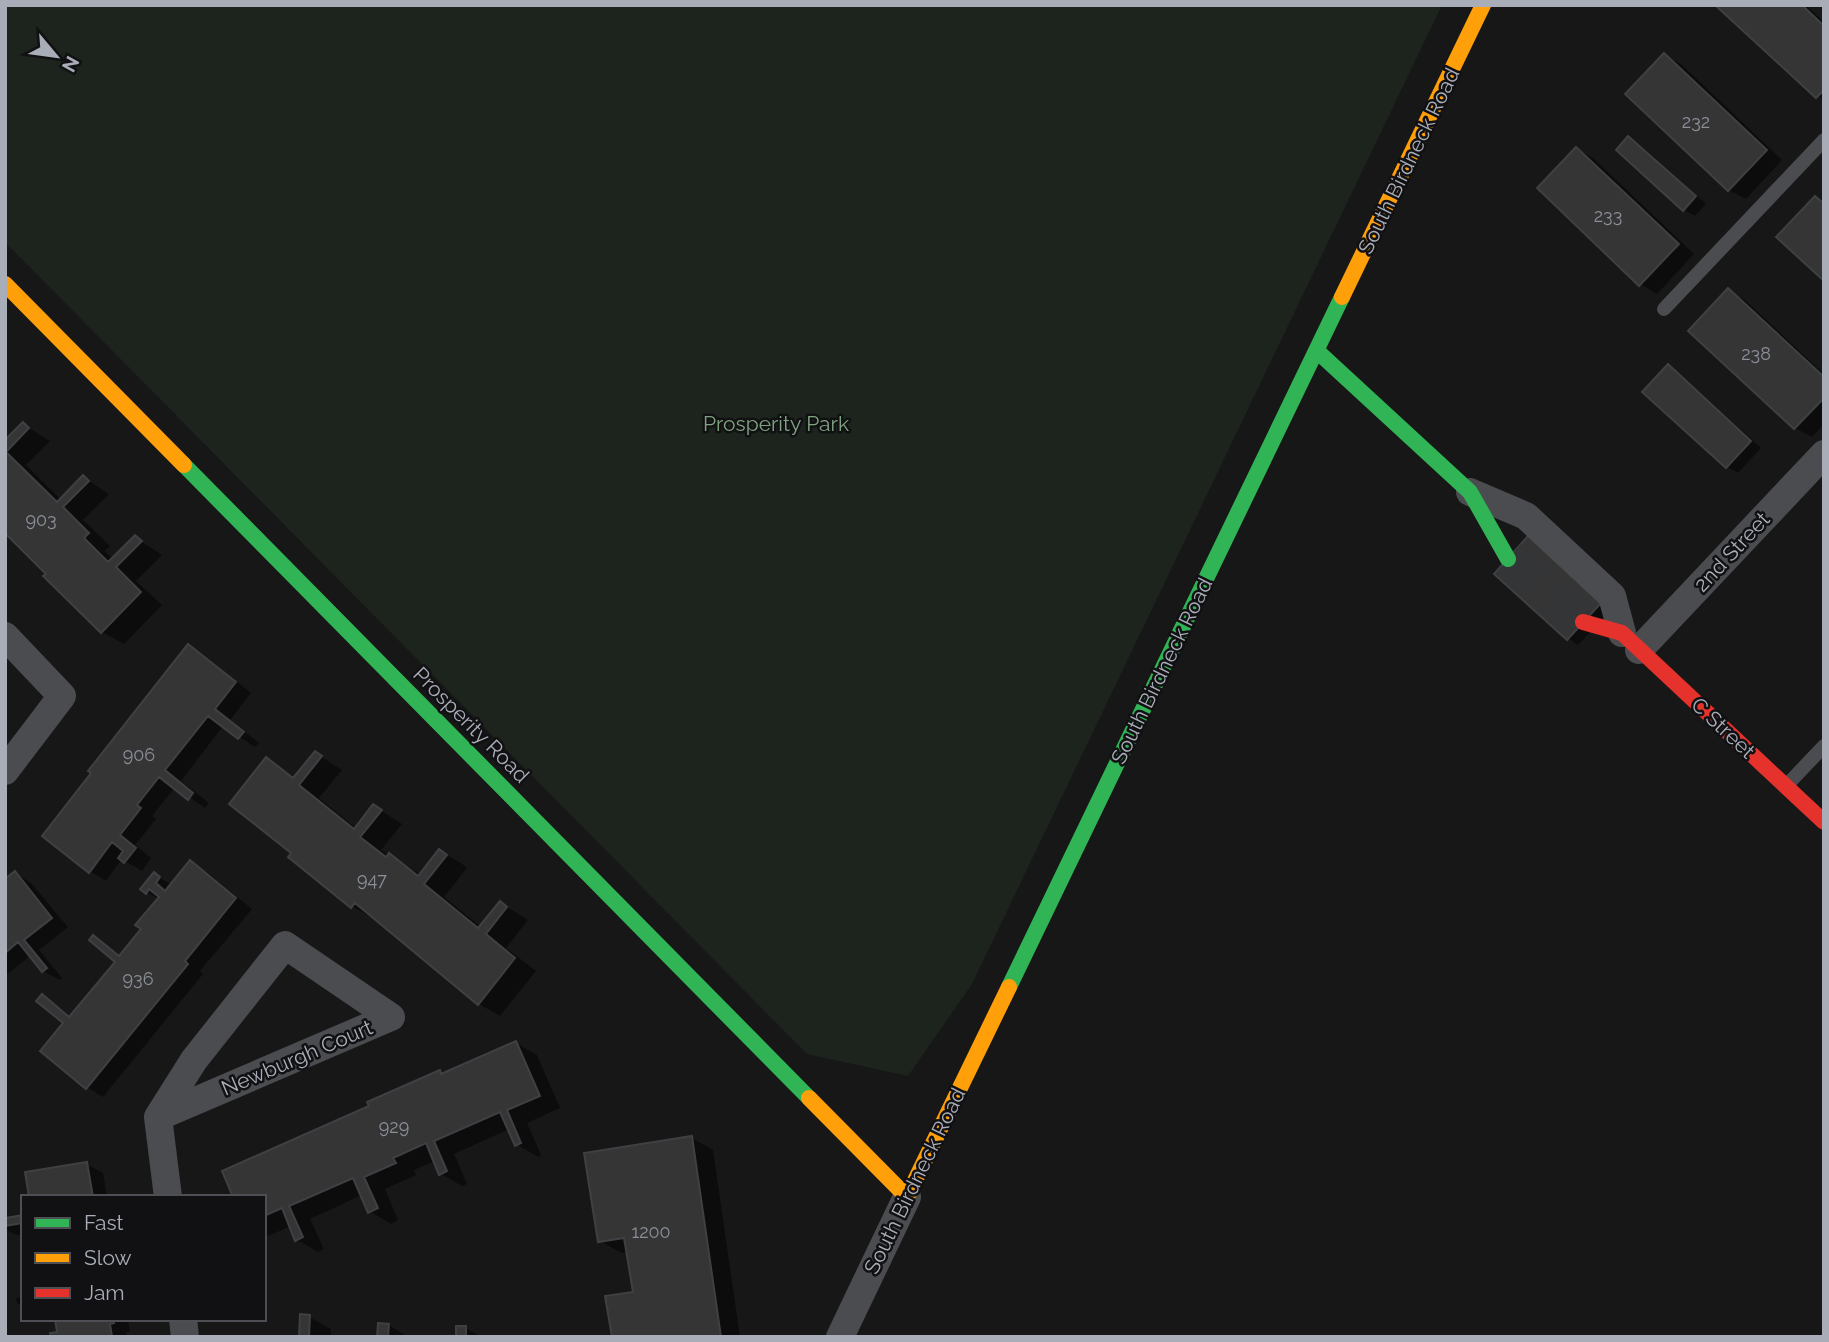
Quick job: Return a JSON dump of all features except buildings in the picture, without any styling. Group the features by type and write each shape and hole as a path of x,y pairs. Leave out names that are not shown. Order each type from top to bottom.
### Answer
{"street":[{"name":"South Birdneck Road","path":"840,1337 1483,5"},
{"name":"Prosperity Road","path":"5,284 907,1197"},
{"path":"1318,351 1469,492 1508,559"},
{"name":"2nd Street","path":"1630,642 1824,454"},
{"path":"1469,492 1526,516 1612,596 1630,642"},
{"name":"C Street","path":"1583,622 1630,642 1824,822"},
{"path":"5,636 62,696 5,771"},
{"name":"Newburgh Court","path":"285,945 391,1017 379,1022 158,1117 194,1060 285,945"},
{"path":"158,1117 168,1195"}],"lane":[{"path":"1664,309 1824,140"},
{"path":"1786,787 1824,746"}],"green space":[{"name":"Prosperity Park","path":"5,5 1442,5 972,984 908,1076 807,1054 5,242"}],"tunnel":[{"path":"1508,559 1583,622"}],"traffic: fast":[{"path":"1009,987 1342,297"},
{"path":"1317,351 1470,492 1508,559"},
{"path":"184,465 809,1098"}],"traffic: slow":[{"path":"1342,297 1483,5"},
{"path":"5,284 184,465"},
{"path":"809,1098 907,1197 1009,987"}],"traffic: jam":[{"path":"1583,622 1622,633 1824,822"}]}
